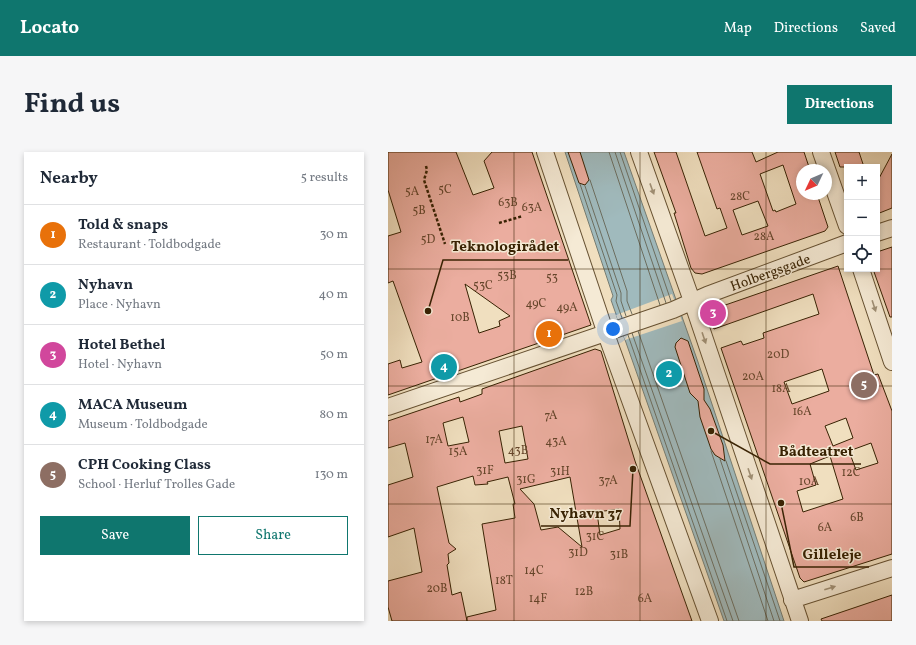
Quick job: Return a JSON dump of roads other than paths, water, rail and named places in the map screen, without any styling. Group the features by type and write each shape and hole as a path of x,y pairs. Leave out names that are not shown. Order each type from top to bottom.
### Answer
{"street":[{"path":"545,152 606,334 710,621"},
{"path":"639,152 692,301 800,621"},
{"path":"822,152 844,217"},
{"path":"880,232 892,228"},
{"name":"Holbergsgade","path":"388,406 606,334 844,244"},
{"path":"862,272 892,362"},
{"path":"792,600 892,568"}],"water":[{"path":"565,152 624,152 698,362 784,621 724,621 611,300 613,296"}],"place":[{"name":"Teknologirådet","path":"428,311"},
{"name":"Hotel Bethel","path":"713,313"},
{"name":"Told & snaps","path":"549,334"},
{"name":"MACA Museum","path":"444,367"},
{"name":"Nyhavn","path":"669,374"},
{"name":"CPH Cooking Class","path":"864,385"},
{"name":"Bådteatret","path":"711,431"},
{"name":"Nyhavn 37","path":"633,469"},
{"name":"Gilleleje","path":"781,503"}]}
